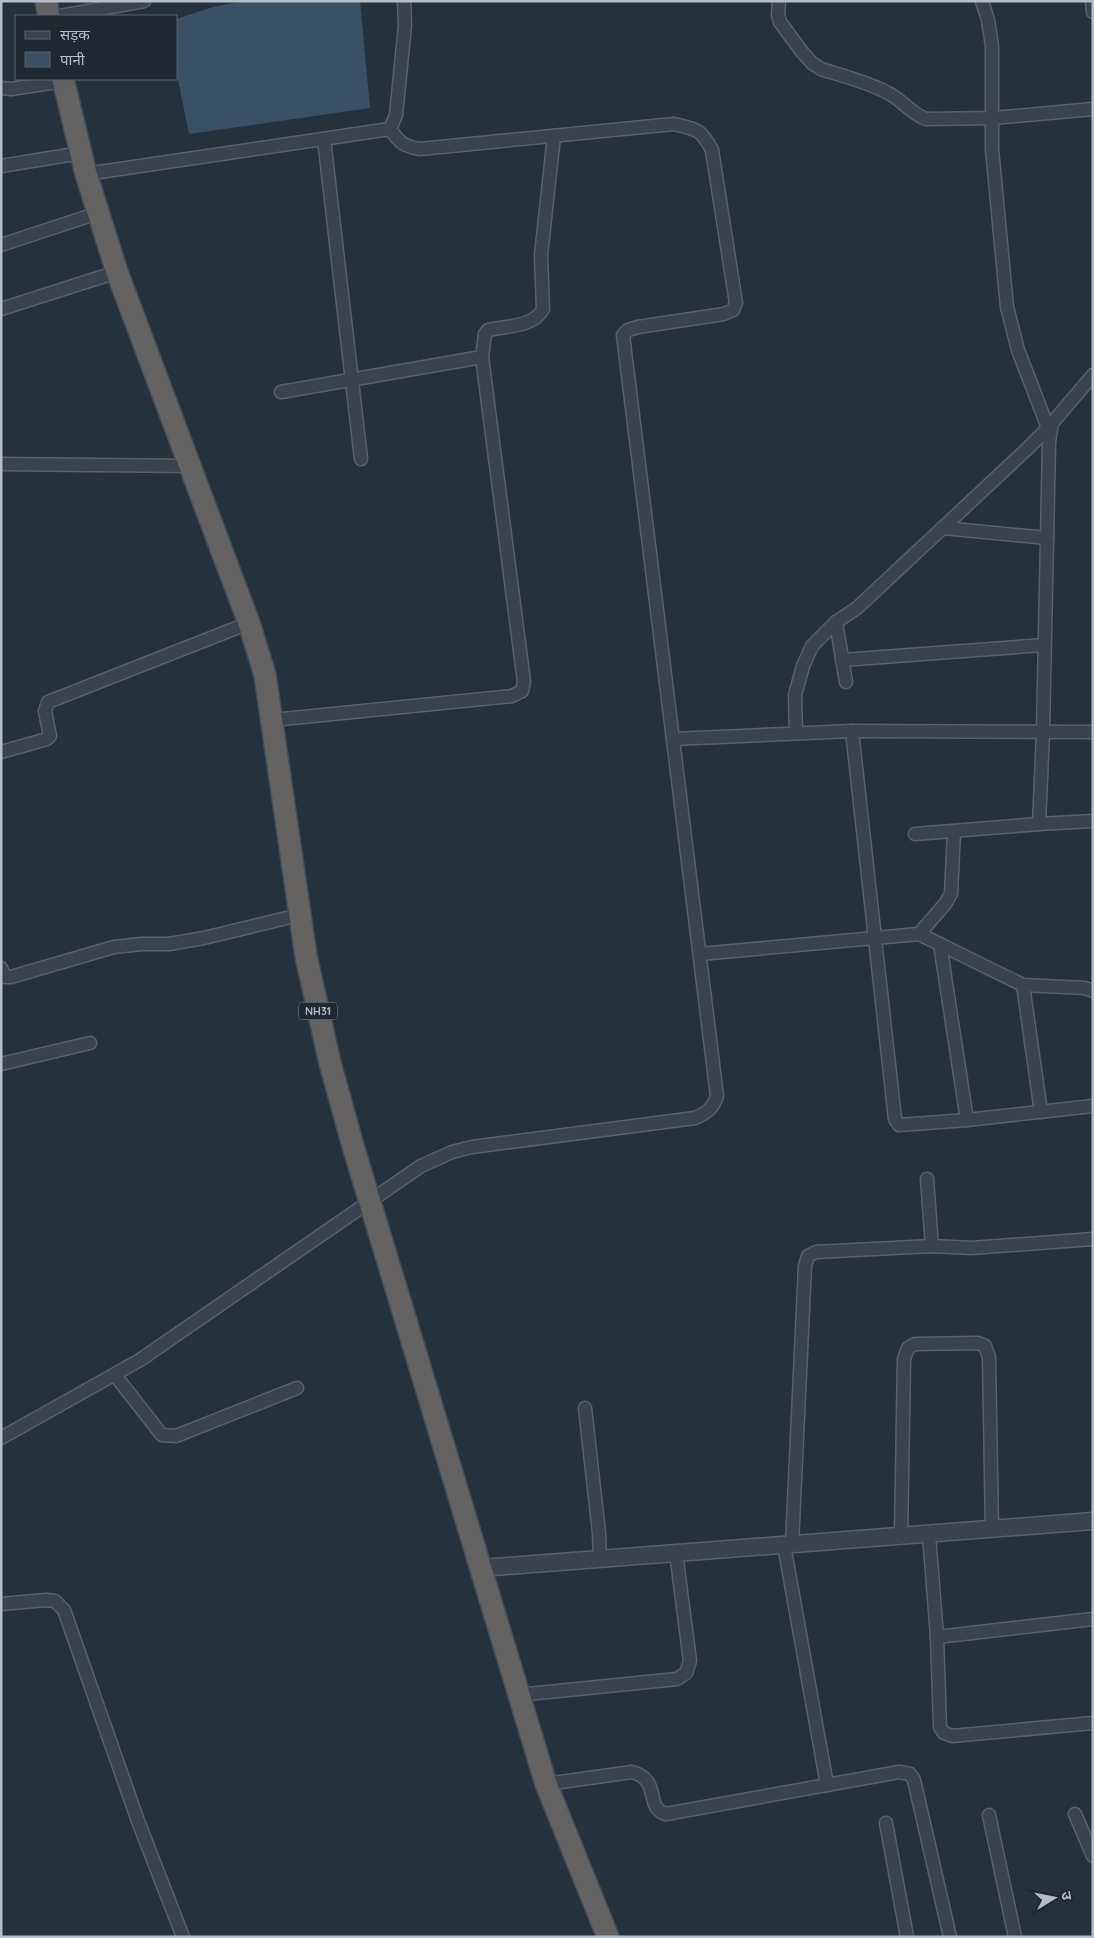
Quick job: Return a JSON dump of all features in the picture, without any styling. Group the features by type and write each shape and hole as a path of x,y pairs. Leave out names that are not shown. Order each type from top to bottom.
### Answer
{"highway":[{"path":"46,1 49,15"},
{"name":"NH31","path":"63,80 86,174 118,272 249,623 265,675 273,720 299,915 306,956 330,1063 370,1203 482,1568 518,1696 546,1784 608,1937"}],"street":[{"path":"66,15 144,1"},
{"path":"390,129 396,115 405,25 404,1"},
{"path":"779,1 778,15 780,22 812,63 821,69 886,92 926,119 993,118 1093,109"},
{"path":"982,1 988,20 992,46 992,149 1007,308 1018,350 1050,425 1039,824"},
{"path":"1092,1 1093,12"},
{"path":"1,88 11,89 63,80"},
{"path":"1,1438 140,1360 421,1166 452,1152 472,1147 694,1118 714,1105 716,1096 700,954 624,335 628,330 638,327 724,314 733,310 736,303 712,150 705,136 694,128 674,124 420,149 400,143 390,129"},
{"path":"86,174 390,129"},
{"path":"273,720 512,696 522,691 524,682 482,356 488,330 531,321 541,314 543,309 541,255 554,136"},
{"path":"324,139 360,459"},
{"path":"1,166 81,152"},
{"path":"1,245 98,213"},
{"path":"1,309 118,272"},
{"path":"281,392 482,356"},
{"path":"796,733 795,695 803,666 812,646 836,622 857,608 1050,425 1093,375"},
{"path":"1,464 190,466"},
{"path":"943,528 1047,538"},
{"path":"836,622 846,682"},
{"path":"1,752 47,739 50,736 44,711 48,702 249,623"},
{"path":"842,660 1044,645"},
{"path":"673,739 852,731 1093,732"},
{"path":"852,731 895,1119 899,1125 907,1126 1093,1106"},
{"path":"915,834 1093,821"},
{"path":"919,934 945,904 951,894 954,831"},
{"path":"1,968 5,977 11,977 114,947 178,943 299,915"},
{"path":"700,954 919,934 1023,985 1093,990"},
{"path":"940,944 967,1120"},
{"path":"1023,985 1041,1112"},
{"path":"1,1064 90,1043"},
{"path":"927,1179 932,1246"},
{"path":"827,1785 788,1545 805,1266 808,1256 816,1252 932,1246 971,1248 1093,1239"},
{"path":"901,1536 904,1359 908,1348 915,1344 978,1343 985,1346 989,1357 992,1529"},
{"path":"115,1374 162,1435 168,1436 176,1436 297,1388"},
{"path":"585,1408 599,1533 600,1559"},
{"path":"482,1568 1093,1521"},
{"path":"929,1535 937,1637 940,1727 947,1735 1093,1723"},
{"path":"518,1696 676,1679 686,1673 690,1661 676,1553"},
{"path":"1,1604 46,1600 55,1601 64,1610 138,1821 183,1937"},
{"path":"937,1637 1093,1618"},
{"path":"546,1784 632,1772 640,1774 649,1783 656,1808 666,1814 900,1772 910,1774 914,1780 950,1937"},
{"path":"1075,1814 1093,1856"},
{"path":"989,1815 1015,1937"},
{"path":"886,1823 907,1937"}],"water":[{"path":"245,1 360,1 370,108 189,134 178,80 178,18 213,7"}]}
